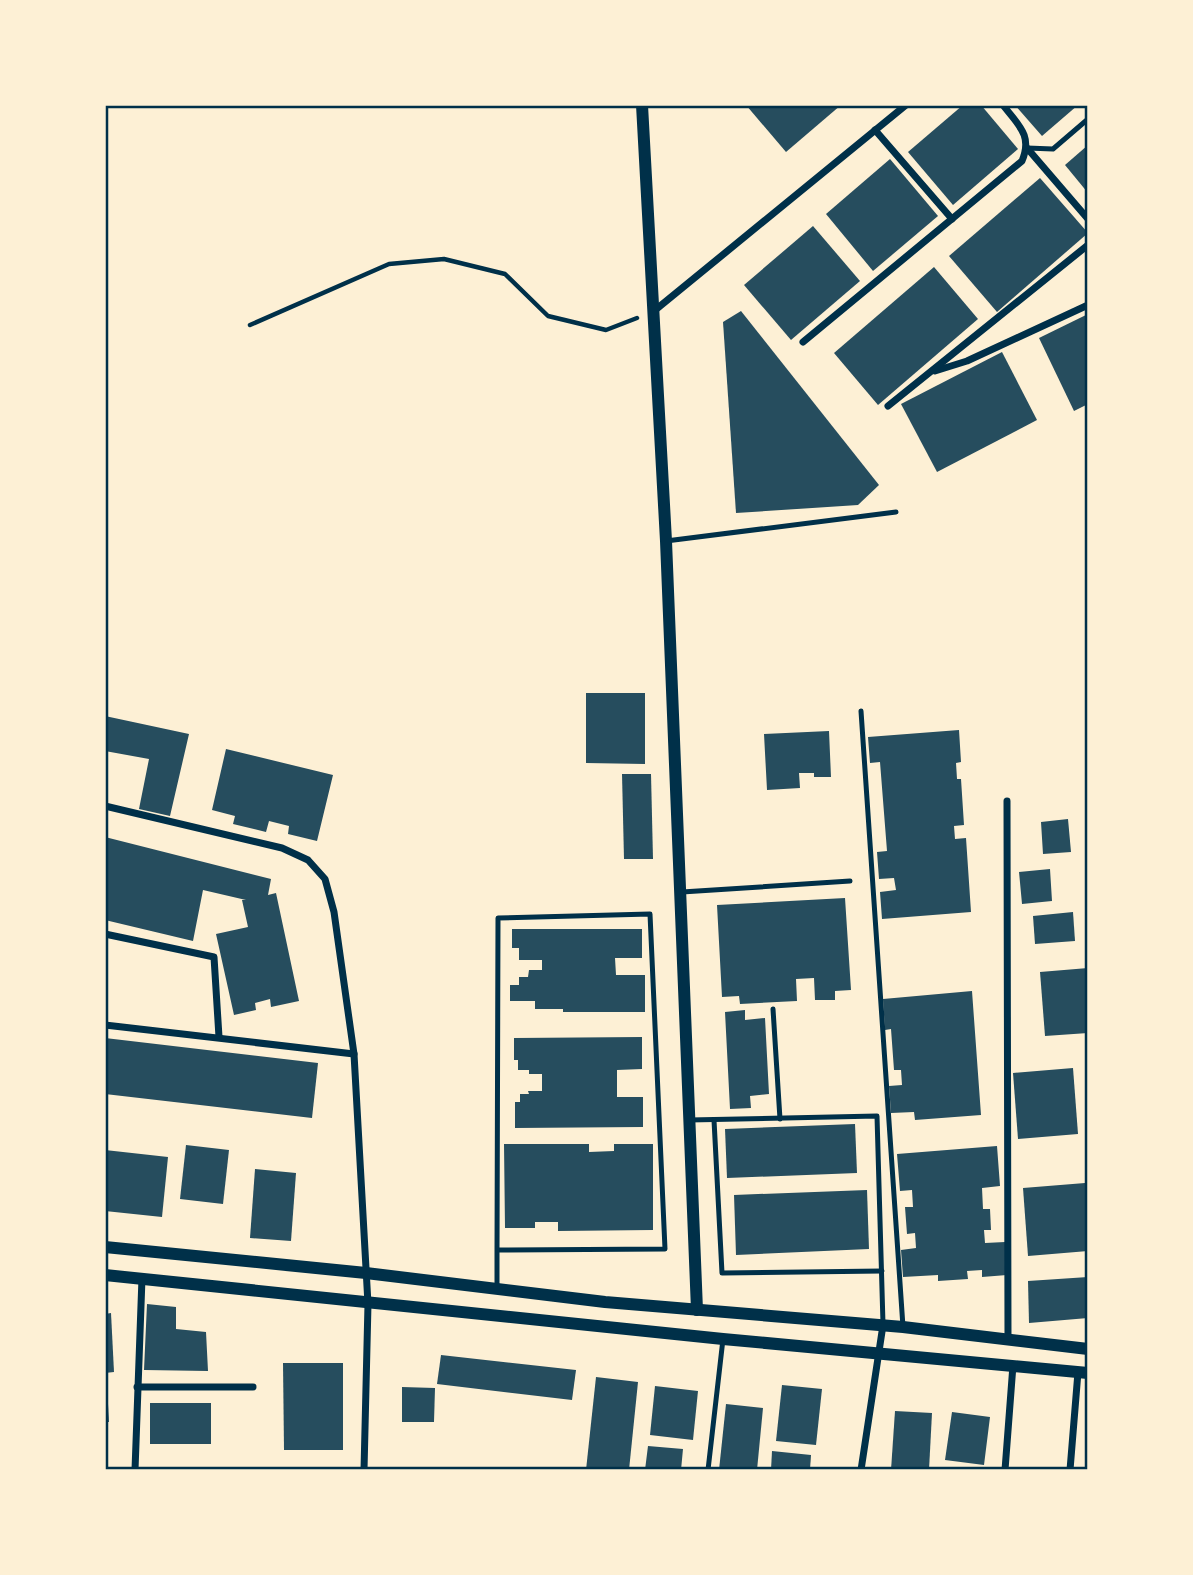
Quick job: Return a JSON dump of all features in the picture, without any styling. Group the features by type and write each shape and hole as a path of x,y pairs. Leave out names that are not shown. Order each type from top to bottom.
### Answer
{"street":[{"path":"642,105 666,541 697,1310"},
{"path":"654,311 906,105"},
{"path":"803,342 1022,161 1027,148 1025,134 1003,105"},
{"path":"875,130 952,219"},
{"path":"1027,148 1088,219"},
{"path":"888,406 1088,245"},
{"path":"931,373 967,361 1088,305"},
{"path":"1007,801 1008,1340"},
{"path":"105,806 282,848 308,860 325,879 334,912 354,1054 368,1304 364,1470"},
{"path":"105,934 214,957 219,1037"},
{"path":"105,1025 354,1054"},
{"path":"105,1247 366,1273 605,1302 883,1325 1088,1349"},
{"path":"105,1275 368,1304 1083,1372 1070,1470"},
{"path":"135,1470 142,1279"},
{"path":"861,1470 883,1325"},
{"path":"1005,1470 1013,1365"},
{"path":"138,1387 253,1387"}],"lane":[{"path":"1027,148 1053,149 1088,119"},
{"path":"666,541 896,512"},
{"path":"861,711 903,1327"},
{"path":"679,893 850,881"},
{"path":"497,1250 665,1249 650,914 498,918 497,1250 497,1289"},
{"path":"774,1009 780,1119"},
{"path":"689,1120 877,1116 883,1325"},
{"path":"714,1119 722,1273 882,1271"},
{"path":"708,1470 723,1339"}],"path":[{"path":"250,325 390,264 444,259 505,274 548,316 559,319 606,330 654,311"}],"building":[{"path":"746,105 841,105 786,152"},
{"path":"963,105 981,105 1018,149 953,205 908,152"},
{"path":"1015,105 1078,105 1042,136"},
{"path":"1088,145 1088,193 1065,165"},
{"path":"890,159 938,216 873,271 826,214"},
{"path":"1040,178 1088,233 997,312 949,256"},
{"path":"813,226 860,281 791,340 744,285"},
{"path":"934,267 978,319 878,405 834,353"},
{"path":"741,311 879,485 858,505 736,513 723,322"},
{"path":"1088,314 1088,404 1074,411 1039,338"},
{"path":"1002,352 1037,420 937,472 901,404"},
{"path":"586,693 645,693 645,764 586,763"},
{"path":"105,716 189,734 170,816 139,809 149,759 105,751"},
{"path":"959,730 961,762 956,763 957,779 961,779 964,825 954,826 955,839 966,838 971,912 882,919 880,892 896,890 894,878 879,879 877,852 887,851 880,762 870,763 868,737"},
{"path":"829,731 831,777 814,777 814,773 799,773 800,788 767,790 764,734"},
{"path":"226,749 333,775 317,841 288,834 289,826 269,821 266,832 233,824 235,816 212,810"},
{"path":"622,774 651,774 653,859 624,859"},
{"path":"1068,819 1071,852 1043,854 1041,822"},
{"path":"105,837 271,879 268,895 276,893 299,1001 271,1007 270,999 255,1003 256,1010 234,1015 216,934 248,927 242,900 246,900 203,890 193,941 105,920"},
{"path":"1050,869 1052,901 1022,904 1019,872"},
{"path":"845,898 851,990 835,991 835,1000 815,1000 814,978 796,979 797,1001 740,1004 739,996 722,997 717,905"},
{"path":"1073,912 1075,941 1035,944 1033,916"},
{"path":"512,929 642,929 642,958 615,958 616,975 645,975 645,1012 563,1012 563,1009 535,1009 535,1001 510,1001 510,985 519,985 519,977 528,977 529,970 542,970 542,960 519,960 519,948 512,948"},
{"path":"1088,968 1088,1033 1045,1036 1040,972"},
{"path":"972,991 981,1115 915,1120 914,1112 891,1113 889,1086 902,1085 901,1070 894,1070 891,1029 885,1030 883,999"},
{"path":"745,1010 745,1020 765,1018 769,1094 750,1096 751,1108 730,1109 725,1012"},
{"path":"642,1037 642,1069 617,1070 617,1097 643,1097 643,1127 515,1128 515,1102 520,1102 520,1094 542,1091 542,1074 529,1074 529,1070 518,1070 518,1060 514,1060 514,1038"},
{"path":"105,1038 318,1063 312,1118 105,1094"},
{"path":"1073,1068 1078,1134 1018,1139 1013,1073"},
{"path":"855,1124 857,1173 727,1178 725,1129"},
{"path":"504,1144 589,1144 589,1152 614,1151 614,1144 653,1144 653,1230 558,1231 558,1222 535,1222 535,1228 505,1228"},
{"path":"186,1145 229,1150 223,1204 180,1199"},
{"path":"997,1146 1000,1186 982,1188 983,1209 990,1209 991,1230 984,1230 985,1243 1005,1242 1007,1275 982,1277 982,1270 967,1271 968,1279 938,1281 938,1275 903,1277 901,1250 916,1248 915,1233 907,1234 905,1207 913,1207 912,1190 900,1191 897,1154"},
{"path":"105,1150 168,1157 162,1217 105,1211"},
{"path":"255,1169 296,1173 291,1241 250,1238"},
{"path":"1085,1183 1088,1251 1028,1256 1023,1188"},
{"path":"867,1190 869,1249 736,1255 734,1195"},
{"path":"1088,1277 1088,1318 1029,1323 1028,1281"},
{"path":"147,1304 176,1307 176,1329 206,1332 208,1371 144,1370"},
{"path":"111,1313 114,1372 105,1373 105,1314"},
{"path":"441,1355 576,1370 572,1400 437,1384"},
{"path":"283,1363 343,1363 343,1450 284,1450"},
{"path":"596,1377 638,1382 629,1470 586,1470"},
{"path":"107,1385 109,1422 105,1422"},
{"path":"782,1385 822,1389 816,1445 776,1441"},
{"path":"655,1386 698,1391 693,1440 650,1435"},
{"path":"402,1387 435,1388 434,1422 402,1422"},
{"path":"150,1403 211,1403 211,1444 150,1444"},
{"path":"726,1404 763,1408 757,1470 719,1470"},
{"path":"895,1411 932,1413 929,1470 891,1470"},
{"path":"952,1412 990,1417 984,1465 945,1460"},
{"path":"648,1446 683,1449 681,1470 645,1470"},
{"path":"772,1451 811,1455 810,1470 771,1470"}]}
